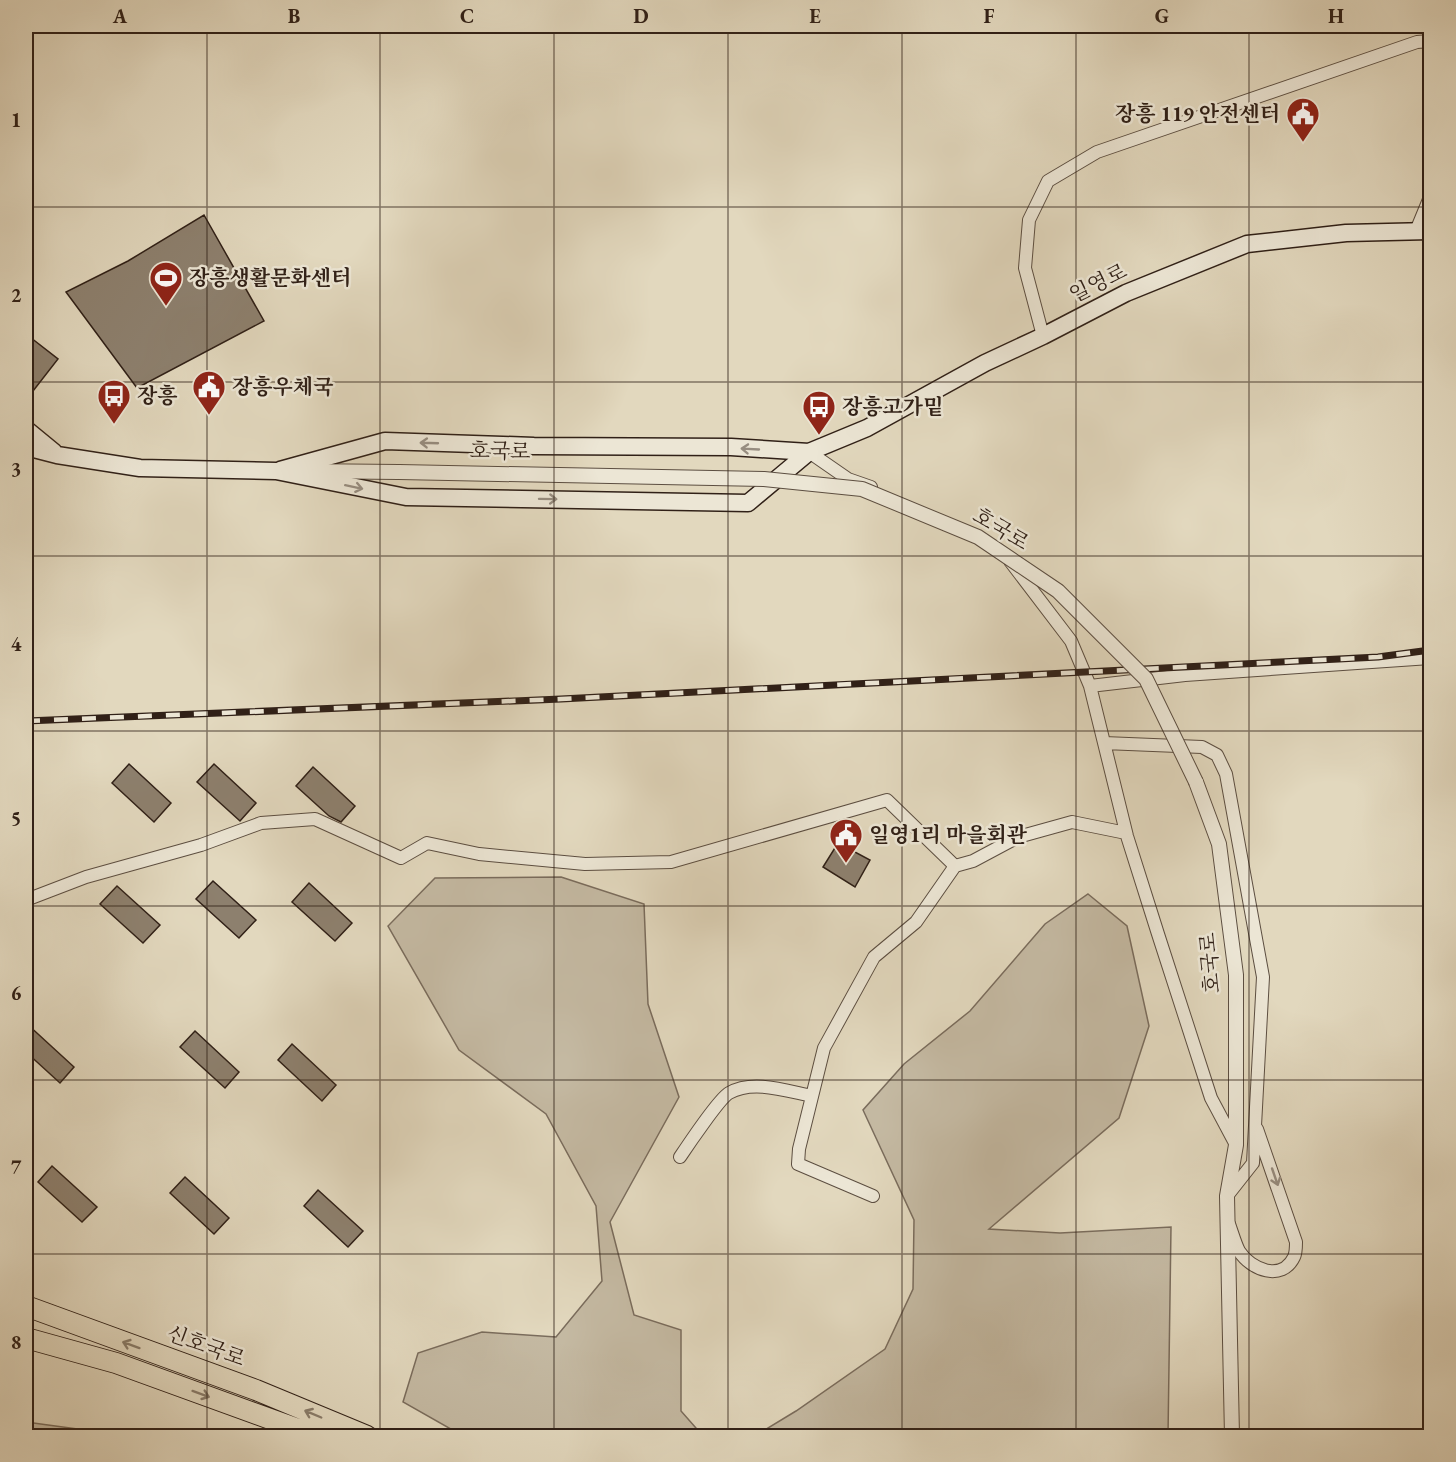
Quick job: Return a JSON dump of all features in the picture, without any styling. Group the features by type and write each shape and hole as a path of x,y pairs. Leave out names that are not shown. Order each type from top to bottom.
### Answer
{"highway":[{"name":"신호국로","path":"26,1306 256,1390 368,1437"},
{"path":"26,1338 116,1363 317,1437"}],"main road":[{"name":"일영로","path":"809,452 867,428 986,363 1126,293 1247,244 1346,233 1423,231"},
{"path":"26,429 57,454"},
{"path":"276,471 385,441 534,446 731,447 809,452"},
{"name":"호국로","path":"26,447 140,468 276,471"},
{"path":"276,471 406,497 748,503 809,452"}],"street":[{"path":"1043,336 1025,268 1029,220 1047,181 1097,152 1417,42 1431,41"},
{"path":"1423,231 1431,197"},
{"path":"809,452 848,478 899,498 1008,558 1071,641 1090,686 1126,832 1211,1098 1236,1145"},
{"name":"호국로","path":"276,471 764,479 862,489 978,537 1058,591 1146,679 1196,782 1219,844 1236,975 1236,1145 1227,1196 1232,1437"},
{"path":"1090,686 1185,675 1431,658"},
{"path":"1104,743 1202,747 1217,755 1226,774 1263,977 1252,1163 1227,1196"},
{"path":"26,900 87,877 201,845 261,823 315,819 401,858 427,843 479,854 585,864 672,862 886,800 955,866"},
{"path":"873,1196 798,1164 799,1149 824,1048 874,957 916,922 955,866 973,861 1018,837 1072,822 1126,832"},
{"path":"680,1156 727,1094 745,1087 772,1088 812,1096"},
{"path":"1228,1221 1240,1251 1256,1268 1270,1272 1285,1267 1294,1256 1296,1242 1255,1122"}],"shaded area":[{"path":"561,877 644,904 648,1004 679,1097 610,1222 634,1315 681,1330 681,1411 703,1436 463,1436 403,1402 418,1353 482,1332 556,1337 602,1281 596,1206 546,1114 459,1050 388,926 435,878"},
{"path":"1088,894 1127,926 1149,1026 1119,1118 989,1229 1060,1233 1171,1227 1168,1436 755,1436 796,1411 885,1349 913,1289 914,1220 863,1110 904,1064 970,1011 1045,924"},
{"path":"26,1422 129,1436 26,1436"}],"building":[{"name":"장흥생활문화센터","path":"204,215 264,321 137,388 66,292 128,261"},
{"path":"26,334 58,359 26,400"},
{"path":"129,764 171,803 154,822 112,783"},
{"path":"214,764 256,803 240,821 197,782"},
{"path":"313,767 355,806 341,822 329,816 296,786"},
{"name":"일영1리 마을회관","path":"838,843 870,860 855,887 823,867"},
{"path":"213,881 256,920 239,938 196,899"},
{"path":"309,883 352,923 335,941 292,902"},
{"path":"117,886 160,925 143,943 100,904"},
{"path":"26,1023 74,1067 60,1083 26,1052"},
{"path":"195,1031 239,1072 225,1088 180,1047"},
{"path":"292,1044 336,1085 322,1101 278,1060"},
{"path":"52,1166 97,1207 82,1222 38,1182"},
{"path":"185,1177 229,1218 214,1234 170,1193"},
{"path":"318,1190 363,1231 348,1247 304,1206"}],"railway":[{"path":"26,721 561,699 1378,657 1430,650"}],"place":[{"name":"장흥 119 안전센터","path":"1303,143"},
{"name":"장흥생활문화센터","path":"166,307"},
{"name":"장흥우체국","path":"209,416"},
{"name":"장흥","path":"114,425"},
{"name":"장흥고가밑","path":"819,436"},
{"name":"일영1리 마을회관","path":"846,864"}]}
